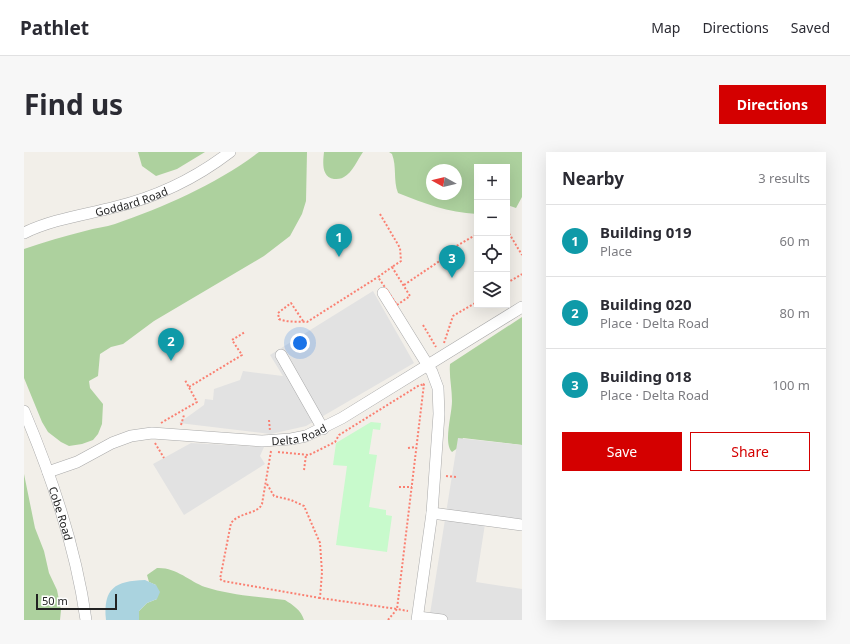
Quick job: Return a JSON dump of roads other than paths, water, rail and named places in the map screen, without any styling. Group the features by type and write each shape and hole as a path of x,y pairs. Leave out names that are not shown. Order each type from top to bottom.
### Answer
{"street":[{"name":"Goddard Road","path":"24,233 54,222 116,207 160,192 182,182 230,152"},
{"path":"383,293 428,366 435,380 439,399 432,513 418,616 442,620"},
{"name":"Delta Road","path":"48,472 77,462 112,443 132,436 169,434 275,441 306,436 323,429 522,307"},
{"path":"281,355 323,429"},
{"name":"Cobe Road","path":"24,410 48,472 65,524 86,620"},
{"path":"432,513 522,525"}],"water":[{"path":"145,580 156,585 160,592 157,599 147,603 139,611 139,620 106,620 107,600 113,588 126,582"}],"place":[{"name":"Building 019","path":"339,257"},
{"name":"Building 018","path":"452,278"},
{"name":"Building 020","path":"171,361"}]}
